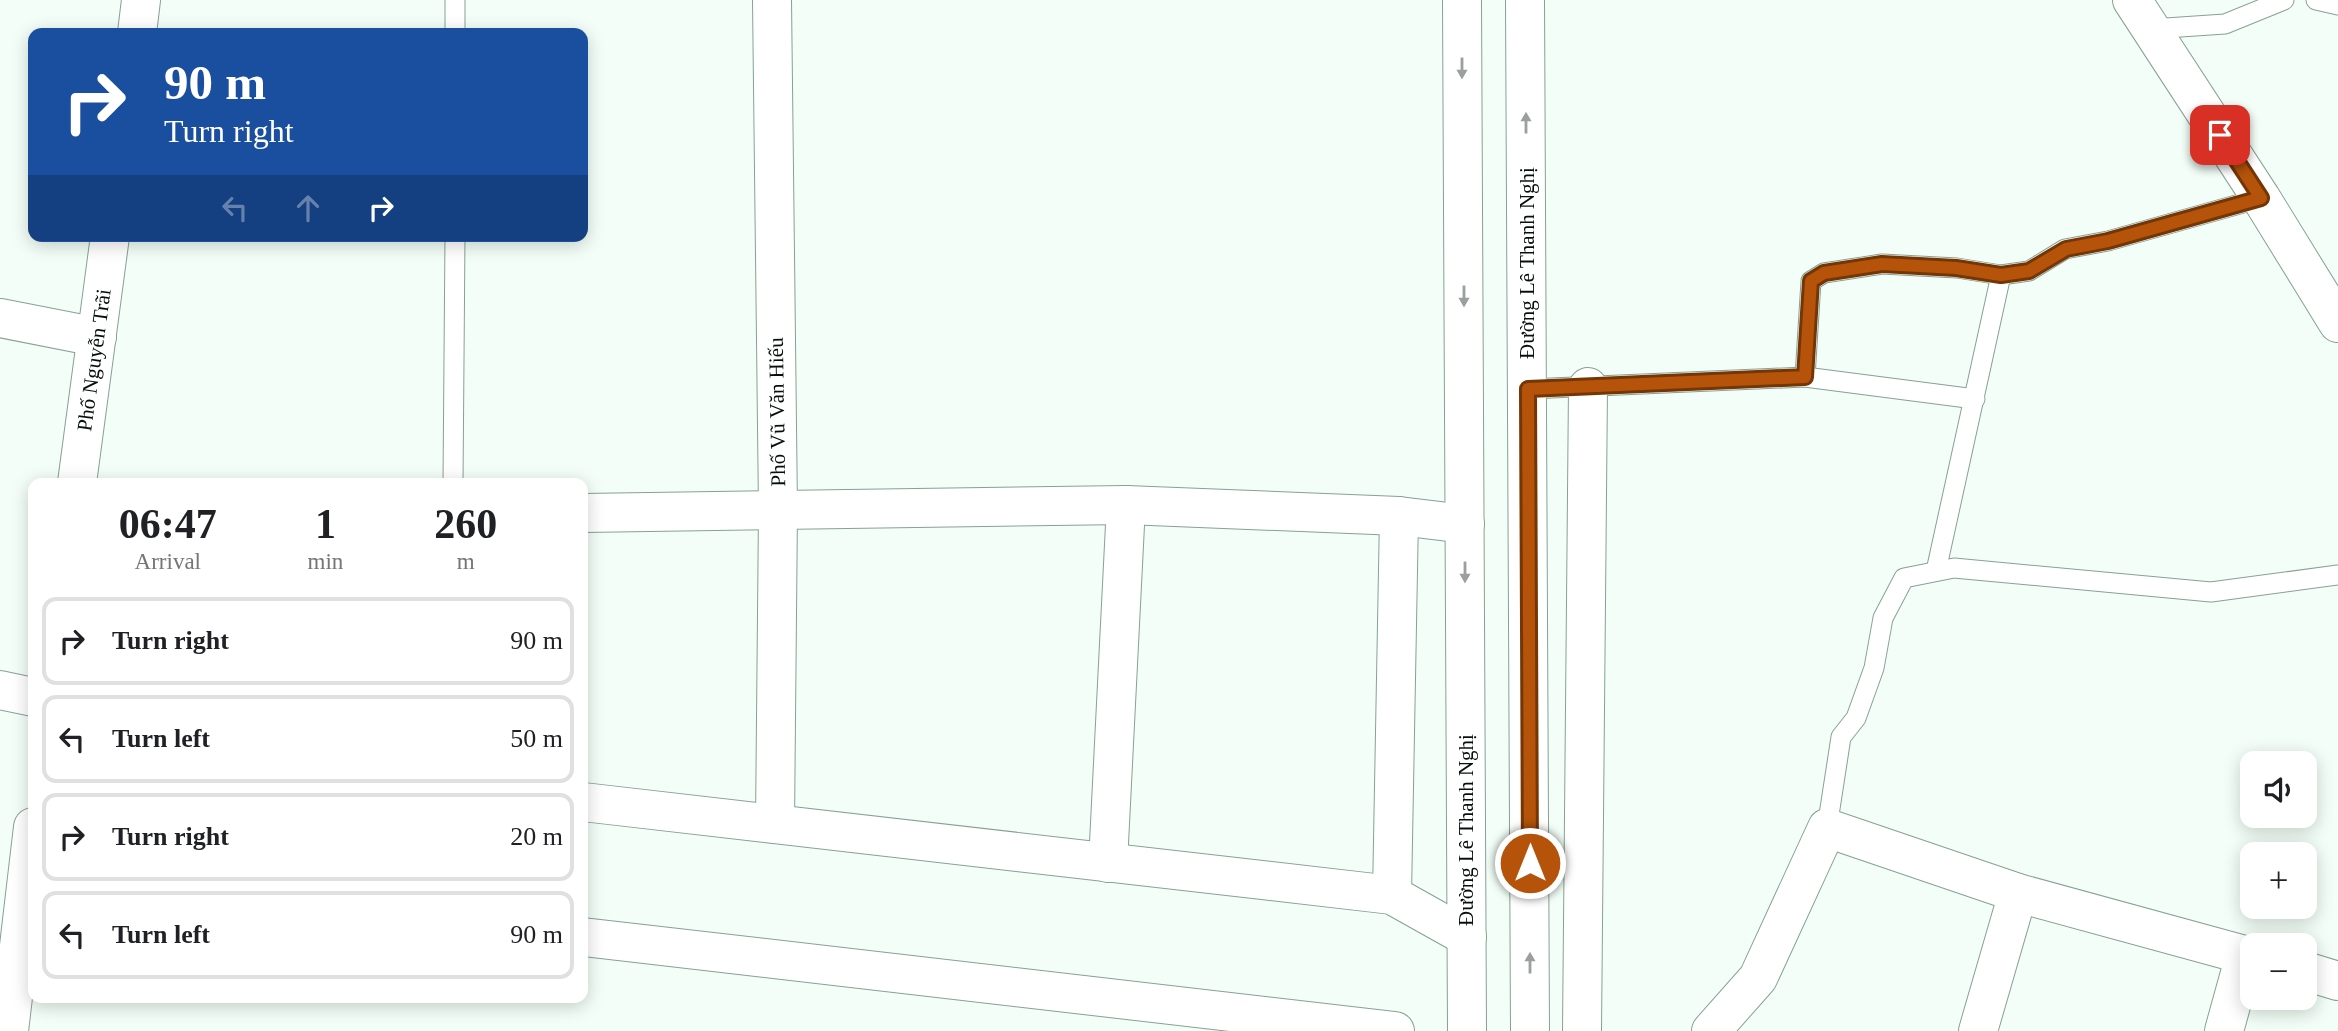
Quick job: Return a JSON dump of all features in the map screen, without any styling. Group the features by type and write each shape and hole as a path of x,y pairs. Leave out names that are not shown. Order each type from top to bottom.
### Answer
{"main road":[{"path":"138,28 141,0"},
{"name":"Phố Vũ Văn Hiếu","path":"772,0 778,510 775,824"},
{"name":"Đường Lê Thanh Nghị","path":"1462,0 1467,1031"},
{"name":"Đường Lê Thanh Nghị","path":"1525,0 1530,1031"},
{"path":"2142,15 2261,198 2338,323"},
{"name":"Phố Nguyễn Trãi","path":"78,478 109,242"},
{"path":"0,318 97,337"},
{"path":"1582,1031 1588,387"},
{"path":"1108,863 1126,505"},
{"path":"588,513 1126,505 1399,516 1465,524"},
{"path":"1392,895 1399,516"},
{"path":"0,690 28,696"},
{"path":"588,804 1392,895 1467,937"},
{"path":"1712,1031 1758,978 1827,828 2018,893 2240,954"},
{"path":"7,1017 28,891"},
{"path":"1978,1031 2018,893"},
{"path":"588,938 1395,1031"},
{"path":"2317,975 2338,981"},
{"path":"2224,1031 2240,981"}],"lane":[{"path":"455,0 456,28"},
{"path":"2142,15 2225,24 2284,0"},
{"path":"2316,0 2338,5"},
{"path":"1805,377 1811,281 1824,273 1882,264 1956,268 2001,275 2029,271 2066,249 2108,241 2261,198"},
{"path":"453,478 455,242"},
{"path":"1936,571 2001,275"},
{"path":"1528,389 1805,377 1975,400"},
{"path":"1827,828 1841,737 1856,718 1874,668 1882,618 1904,579 1954,568 2211,592 2338,575"}],"route":[{"path":"1530,863 1528,389 1805,377 1811,281 1824,273 1882,264 1956,268 2001,275 2029,271 2066,249 2108,241 2261,198 2220,135"}]}
